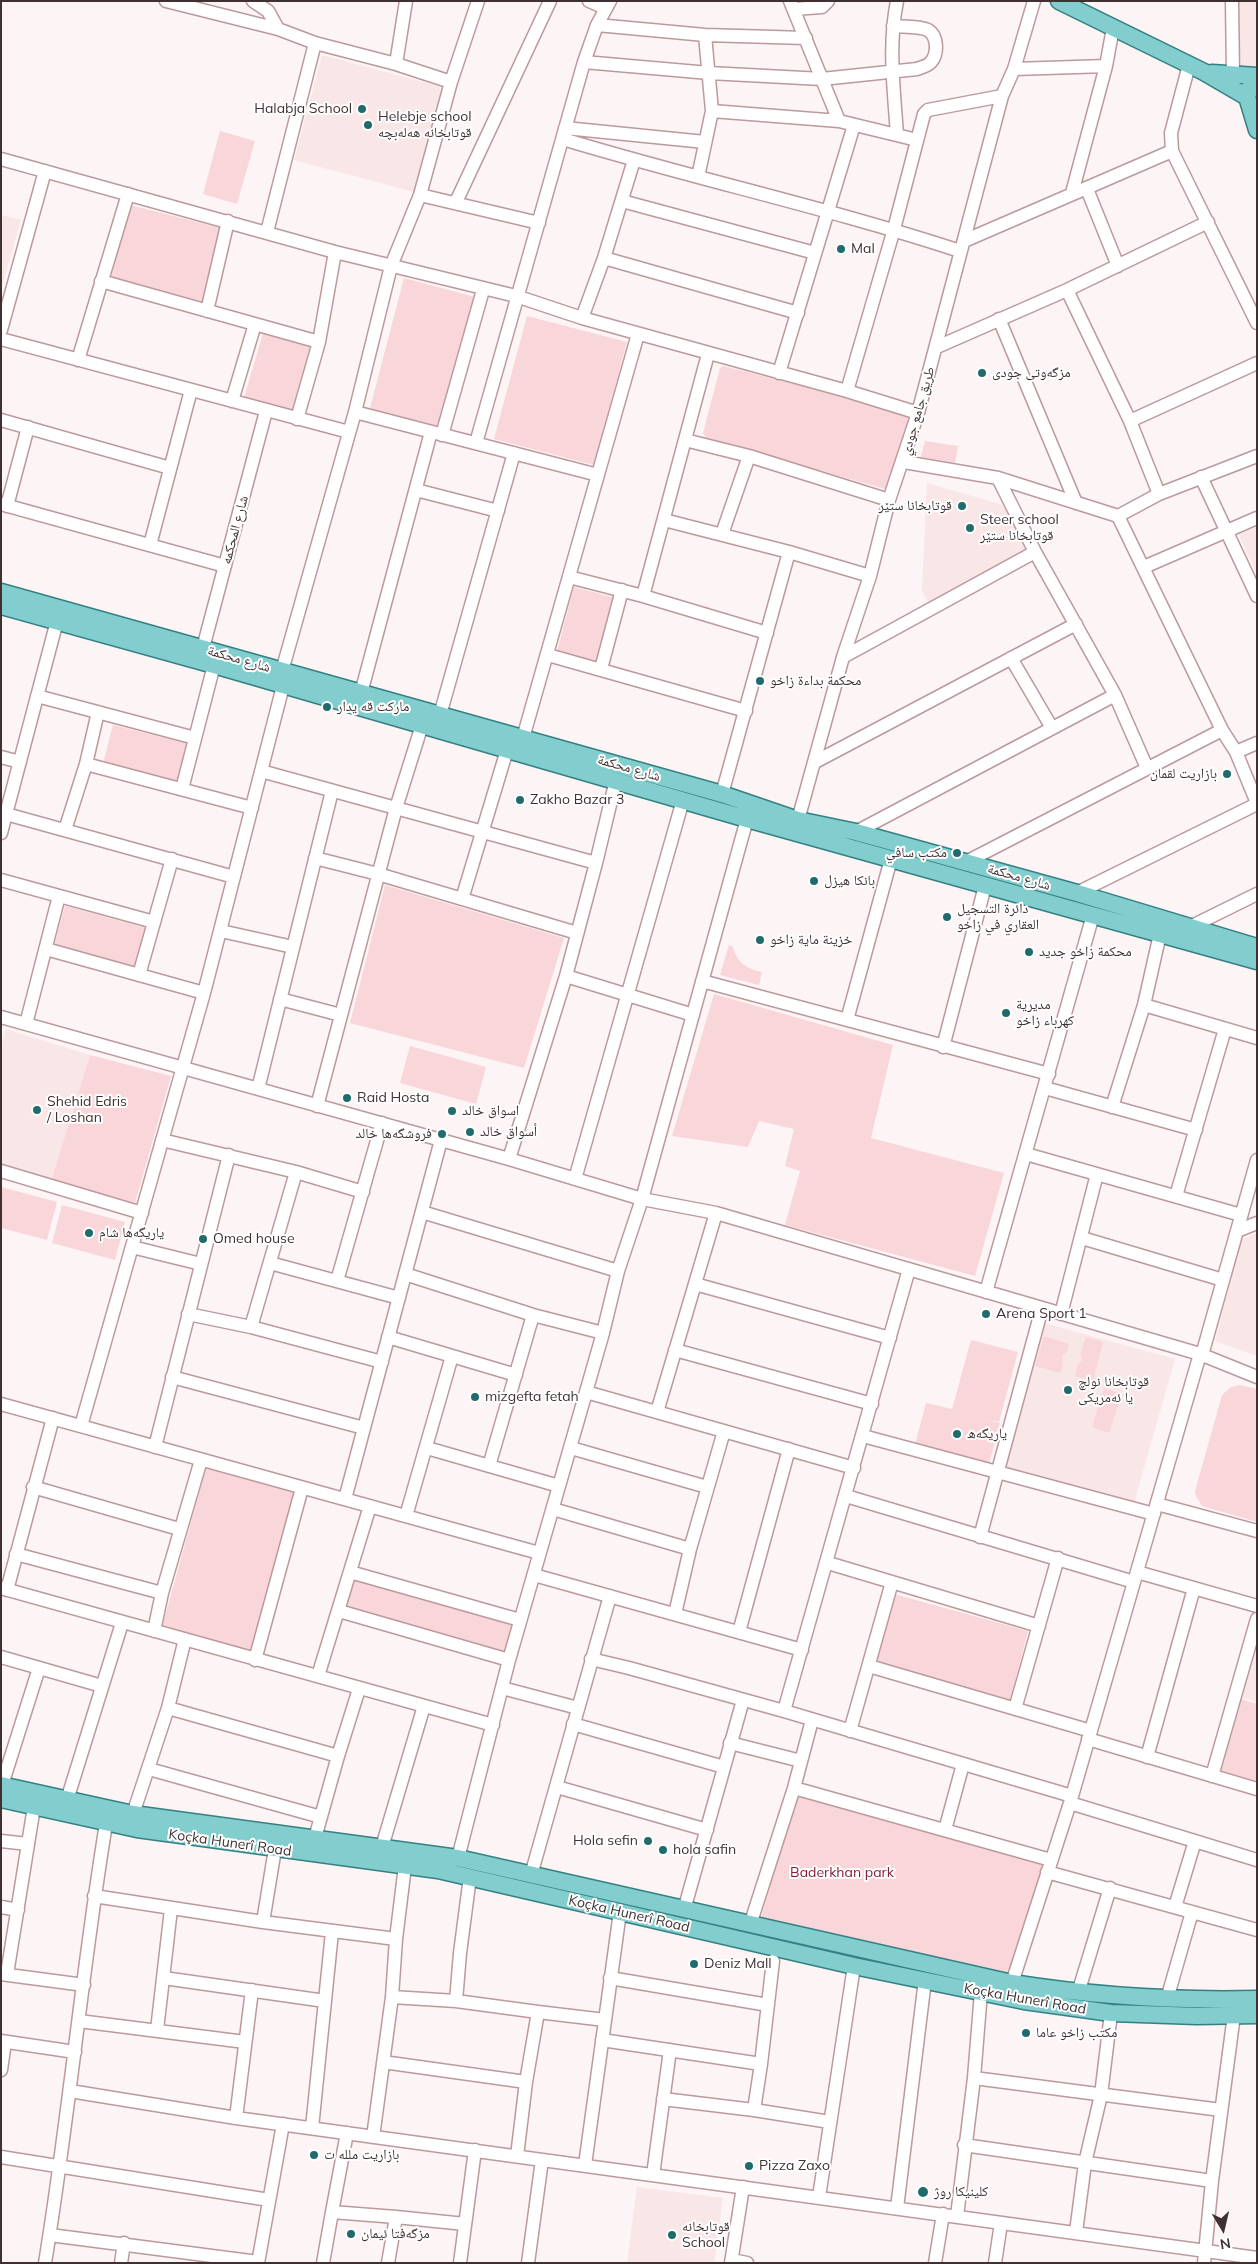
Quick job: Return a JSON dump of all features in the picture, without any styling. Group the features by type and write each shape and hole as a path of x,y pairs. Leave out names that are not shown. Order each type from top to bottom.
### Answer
{"main road":[{"path":"1059,1 1188,65 1254,92"},
{"path":"1204,72 1233,75 1254,92 1257,130"},
{"name":"شارع محكمة","path":"1,592 214,665 361,693 722,794 798,820 856,832 966,862 1257,947"},
{"name":"شارع محكمة","path":"1,606 57,621 125,634"},
{"name":"شارع محكمة","path":"148,641 203,648 283,678 422,725 747,819 1257,961"},
{"path":"1042,901 1046,885"},
{"path":"2,1785 133,1814 458,1858 1012,1983 1046,1996 1078,1993 1167,1999 1257,2000"},
{"name":"Koçka Hunerî Road","path":"1,1800 106,1824 405,1866 470,1877 854,1966 981,1992 1046,1996 1111,2013 1188,2016 1257,2015"},
{"path":"245,1845 247,1828"}],"street":[{"path":"166,1 278,29 315,43 396,64 451,82"},
{"path":"253,1 269,6 278,29"},
{"path":"396,64 406,1"},
{"path":"81,1426 221,931 283,678 355,412 390,266 420,195 451,82 478,1"},
{"path":"456,202 550,1"},
{"path":"476,443 516,296 539,223 584,62 597,24 608,5 589,1"},
{"path":"828,1 822,7 792,5 839,121"},
{"path":"897,1 893,26 891,72 897,135"},
{"name":"طريق جامع جودي","path":"798,820 843,657 870,576 889,500 904,462 918,413 1002,96 1014,69 1034,1"},
{"path":"1232,1 1233,75"},
{"path":"597,24 705,35 806,38"},
{"path":"584,62 709,73 822,79 891,72 925,66 935,55 934,36 927,30 893,26"},
{"path":"1072,193 1106,66 1113,28"},
{"path":"698,178 712,111 705,35"},
{"path":"268,232 315,43"},
{"path":"1188,65 1171,133 1172,151 1257,323"},
{"path":"1014,69 1106,66"},
{"path":"847,391 894,229 921,122 928,110 1002,96"},
{"path":"712,111 839,121 917,140"},
{"path":"779,373 854,125"},
{"path":"564,133 705,142"},
{"path":"564,133 634,160 962,246 1072,193 1086,189 1172,151"},
{"path":"1,159 335,252 483,290 516,296 582,318 847,391 918,413"},
{"path":"582,318 604,258 634,160"},
{"path":"1,330 5,303 45,171"},
{"path":"1086,189 1118,266"},
{"path":"78,360 128,194"},
{"path":"420,195 539,223"},
{"path":"622,201 815,253"},
{"path":"207,311 228,222"},
{"path":"936,347 1067,290 1208,222"},
{"path":"297,419 319,342 335,252"},
{"path":"604,258 798,313"},
{"path":"101,282 319,342"},
{"path":"361,693 416,490 437,434 483,290"},
{"path":"1067,290 1130,421 1159,494"},
{"path":"999,320 1076,503"},
{"path":"232,401 255,324"},
{"path":"523,738 638,334"},
{"path":"1,340 349,432"},
{"path":"642,596 708,354"},
{"path":"1130,421 1257,363"},
{"path":"150,545 191,390"},
{"name":"شارع المحكمه","path":"203,648 266,411"},
{"path":"355,412 598,475"},
{"path":"1,420 170,468"},
{"path":"28,427 4,505 225,566"},
{"path":"685,440 749,456 889,500"},
{"path":"440,715 514,453"},
{"path":"722,534 749,456"},
{"path":"904,462 998,478 1118,516 1159,494 1257,456"},
{"path":"1201,477 1257,596"},
{"path":"998,478 1035,552 1115,695 1147,768"},
{"path":"416,490 498,510"},
{"path":"1077,893 1257,804 1236,752 1222,730 1118,516"},
{"path":"664,520 789,552 870,576"},
{"path":"1144,567 1226,532 1256,523"},
{"path":"722,794 789,552"},
{"path":"843,657 1035,552"},
{"path":"569,577 622,590 767,633"},
{"path":"601,669 622,590"},
{"path":"1,833 57,621"},
{"path":"815,762 1076,624"},
{"path":"548,655 746,711"},
{"path":"1011,658 1052,728"},
{"path":"182,789 214,665"},
{"path":"856,832 1115,695"},
{"path":"37,696 195,738"},
{"path":"65,830 86,764 98,712"},
{"path":"317,1106 396,808 422,725"},
{"path":"966,862 1222,730"},
{"path":"1236,752 1257,743"},
{"path":"462,899 507,750"},
{"path":"1,757 20,762"},
{"path":"86,764 252,808"},
{"path":"260,771 596,863"},
{"path":"509,1159 566,976 616,780"},
{"path":"258,1089 332,791"},
{"path":"575,1179 626,994 683,800"},
{"path":"6,814 234,877"},
{"path":"458,1858 520,1620 554,1509 603,1333 618,1270 642,1199 747,819"},
{"path":"315,858 378,874 577,934"},
{"path":"138,975 172,859"},
{"path":"847,1020 890,859"},
{"path":"1,880 154,922"},
{"path":"943,1047 985,886"},
{"path":"1188,928 1257,894"},
{"path":"26,1024 59,896"},
{"path":"986,1292 1093,915"},
{"path":"221,931 293,947"},
{"path":"1112,1107 1144,1005 1160,934"},
{"path":"46,949 204,994"},
{"path":"566,976 693,1015"},
{"path":"702,982 1049,1074"},
{"path":"280,1000 341,1015"},
{"path":"1144,1005 1257,1038"},
{"path":"1,1017 509,1159 642,1199 716,1213 1201,1355 1257,1377"},
{"path":"1176,1196 1226,1030"},
{"path":"1045,1088 1196,1130"},
{"path":"337,1281 382,1123"},
{"path":"162,1140 296,1172 363,1192"},
{"path":"345,1500 441,1140"},
{"path":"1026,1154 1242,1215"},
{"path":"155,1447 229,1156"},
{"path":"1012,1983 1071,1800 1257,1160"},
{"path":"1,1171 142,1213"},
{"path":"251,1327 296,1172"},
{"path":"1061,1314 1097,1174"},
{"path":"422,1212 618,1270"},
{"path":"657,1412 716,1213"},
{"path":"1237,1231 1257,1223"},
{"path":"1082,1238 1223,1280"},
{"path":"132,1247 201,1264"},
{"path":"270,1263 399,1298"},
{"path":"784,1711 828,1563 909,1269"},
{"path":"405,1274 533,1315 603,1333"},
{"path":"695,1284 890,1338"},
{"path":"980,1537 1042,1308"},
{"path":"188,1314 251,1327 382,1362"},
{"path":"489,1466 533,1315"},
{"path":"388,1337 516,1375"},
{"path":"675,1350 872,1404"},
{"path":"406,1516 452,1356"},
{"path":"172,1377 364,1428"},
{"path":"586,1392 854,1468"},
{"path":"1,1404 539,1553"},
{"path":"53,1418 16,1554 4,1589 493,1725"},
{"path":"675,1614 690,1549 724,1431"},
{"path":"863,1436 998,1472 1257,1531"},
{"path":"427,1448 559,1486"},
{"path":"570,1448 707,1487"},
{"path":"738,1632 789,1449"},
{"path":"154,1631 162,1593 201,1460"},
{"path":"33,1487 180,1529"},
{"path":"255,1660 302,1488"},
{"path":"846,1496 980,1537 1058,1558 1136,1577 1194,1588 1257,1606"},
{"path":"318,1676 370,1506"},
{"path":"554,1509 690,1549"},
{"path":"16,1554 162,1593"},
{"path":"1015,1709 1058,1558"},
{"path":"828,1563 1039,1626"},
{"path":"350,1572 520,1620"},
{"path":"534,1575 802,1650"},
{"path":"850,1730 892,1582"},
{"path":"1147,1757 1194,1588"},
{"path":"531,1875 610,1596"},
{"path":"339,1612 509,1660"},
{"path":"1212,1776 1257,1619"},
{"path":"67,1800 122,1622"},
{"path":"133,1814 168,1708 185,1639"},
{"path":"1,1657 102,1686"},
{"path":"591,1659 784,1711 963,1764 1257,1860"},
{"path":"869,1666 1015,1709 1147,1757 1257,1789"},
{"path":"2,1785 39,1668"},
{"path":"502,1688 578,1708"},
{"path":"315,1838 359,1689"},
{"path":"684,1910 743,1700"},
{"path":"382,1848 424,1706"},
{"path":"168,1708 338,1756"},
{"path":"750,1925 794,1788 812,1720"},
{"path":"573,1724 724,1767"},
{"path":"730,1744 801,1761"},
{"path":"945,1830 963,1764"},
{"path":"149,1769 321,1816"},
{"path":"557,1787 707,1830"},
{"path":"794,1788 1051,1860"},
{"path":"34,1807 18,1910 4,1974 84,1985"},
{"path":"45,2263 60,2167 94,1896 106,1824"},
{"path":"1,1841 28,1844"},
{"path":"1175,1907 1195,1841"},
{"path":"263,1922 275,1849"},
{"path":"373,2136 392,1997 396,1939 405,1866"},
{"path":"1047,1872 1257,1930"},
{"path":"456,2001 470,1877"},
{"path":"1078,1993 1110,1888"},
{"path":"94,1896 332,1932 396,1939"},
{"path":"1,1907 18,1910"},
{"path":"157,2030 171,1908"},
{"path":"585,2165 620,1912"},
{"path":"1167,1999 1192,1912"},
{"path":"312,2128 332,1932"},
{"path":"754,2110 773,1961"},
{"path":"820,2198 854,1966"},
{"path":"164,1978 325,2000"},
{"path":"610,1978 768,2005"},
{"path":"897,2208 925,1980"},
{"path":"236,2118 252,1990"},
{"path":"957,2216 964,2145 974,2078 981,1992"},
{"path":"392,1997 456,2001 605,2020"},
{"path":"517,2156 526,2082 538,2012"},
{"path":"1076,2232 1085,2163 1101,2095 1111,2013"},
{"path":"1205,2257 1212,2181 1234,2015"},
{"path":"79,2021 245,2042"},
{"path":"602,2040 761,2064"},
{"path":"1,2070 3,2042 75,2052"},
{"path":"653,2175 670,2050"},
{"path":"383,2062 526,2082"},
{"path":"974,2078 1222,2110"},
{"path":"70,2091 236,2118 1076,2232 1205,2257 1257,2258"},
{"path":"663,2099 754,2110 830,2122"},
{"path":"50,2235 124,2243 258,2262 283,2124"},
{"path":"323,2263 347,2133"},
{"path":"964,2145 1212,2181"},
{"path":"460,2263 475,2150"},
{"path":"1,2157 269,2200"},
{"path":"528,2263 542,2160"},
{"path":"743,2187 731,2262 747,2263"},
{"path":"332,2212 466,2224"},
{"path":"935,2263 943,2214"},
{"path":"388,2263 396,2217"},
{"path":"995,2263 1001,2223"},
{"path":"121,2263 124,2243"}],"shaded area":[{"path":"1237,1 1257,1 1257,67 1241,68"},
{"name":"Helebje school قوتابخانە هەلەبچە","path":"322,55 438,86 441,90 414,192 294,160"},
{"path":"1,215 21,220 1,289"},
{"name":"Steer school قوتابخانا ستێر","path":"927,483 1003,505 1028,551 929,604 922,590"},
{"path":"1257,527 1257,575 1239,535"},
{"name":"Shehid Edris / Loshan","path":"6,1029 90,1055 51,1181 1,1165 1,1048"},
{"path":"1257,1233 1257,1356 1215,1341 1241,1240"},
{"path":"1044,1323 1175,1359 1133,1506 1003,1469"},
{"path":"1257,1647 1257,1702 1242,1698"},
{"path":"637,2187 723,2198 714,2263 627,2263"}],"green space":[{"path":"220,131 255,141 237,204 203,194"},
{"path":"130,205 221,228 202,301 111,278"},
{"path":"404,278 486,300 450,433 369,412"},
{"path":"527,316 627,342 594,465 494,439"},
{"path":"263,333 310,346 292,411 244,398"},
{"path":"723,366 911,414 892,491 706,438 703,433 720,368"},
{"path":"925,441 958,446 955,463 921,457"},
{"path":"574,587 616,598 599,662 557,651"},
{"path":"113,725 197,746 187,785 103,763"},
{"path":"385,885 564,938 524,1068 350,1023"},
{"path":"65,906 146,928 136,967 54,946"},
{"path":"729,945 733,947 737,957 743,964 762,972 759,985 720,975"},
{"path":"714,994 893,1045 871,1138 1004,1173 975,1276 785,1225 800,1171 785,1166 794,1129 759,1121 748,1147 672,1136"},
{"path":"410,1046 486,1067 476,1104 400,1083"},
{"path":"90,1055 171,1076 135,1203 51,1181"},
{"path":"1,1187 57,1202 47,1240 1,1228"},
{"name":"ياريگه‌ها شام","path":"62,1205 125,1222 115,1260 52,1243"},
{"path":"1044,1336 1069,1344 1068,1350 1062,1356 1063,1364 1060,1373 1035,1366"},
{"path":"1086,1337 1103,1342 1093,1381 1075,1376 1078,1364 1082,1360 1080,1354"},
{"path":"971,1340 1018,1352 999,1422 984,1418 1000,1423 989,1464 915,1445 926,1403 952,1409"},
{"path":"1239,1385 1257,1389 1257,1522 1202,1506 1195,1491 1222,1395 1231,1387"},
{"path":"1104,1388 1122,1394 1109,1433 1092,1427"},
{"path":"206,1468 294,1492 250,1651 162,1627"},
{"path":"354,1578 514,1624 505,1655 345,1609"},
{"path":"894,1594 1028,1631 1010,1701 876,1662"},
{"path":"1241,1699 1257,1704 1257,1784 1219,1773"},
{"name":"Baderkhan park","path":"797,1794 1045,1862 1008,1976 760,1921"}],"place":[{"name":"Halabja School","path":"362,109"},
{"name":"Helebje school قوتابخانە هەلەبچە","path":"368,125"},
{"name":"Mal","path":"841,249"},
{"name":"مزگەوتی جودی","path":"982,373"},
{"name":"قوتابخانا ستێر","path":"962,506"},
{"name":"Steer school قوتابخانا ستێر","path":"970,528"},
{"name":"محكمة بداءة زاخو","path":"760,681"},
{"name":"ماركت قه يدار","path":"327,707"},
{"name":"بازاريت لقمان","path":"1227,774"},
{"name":"Zakho Bazar 3","path":"520,800"},
{"name":"مكتب سافي","path":"957,853"},
{"name":"بانکا هیزل","path":"814,881"},
{"name":"دائرة التسجيل العقاري في زاخو","path":"947,917"},
{"name":"خزينة ماية زاخو","path":"760,940"},
{"name":"محكمة زاخو جديد","path":"1029,952"},
{"name":"مديرية كهرباء زاخو","path":"1006,1013"},
{"name":"Raid Hosta","path":"347,1098"},
{"name":"Shehid Edris / Loshan","path":"37,1110"},
{"name":"اسواق خالد","path":"452,1111"},
{"name":"أسواق خالد","path":"470,1132"},
{"name":"فروشگەها خالد","path":"442,1134"},
{"name":"ياريگه‌ها شام","path":"89,1233"},
{"name":"Omed house","path":"203,1239"},
{"name":"Arena Sport 1","path":"986,1314"},
{"name":"قوتابخانا نولچ يا ئەمريكى","path":"1068,1390"},
{"name":"mizgefta fetah","path":"475,1397"},
{"name":"یاریگه‌ه","path":"957,1434"},
{"name":"Hola sefin","path":"648,1841"},
{"name":"hola safin","path":"663,1850"},
{"name":"Deniz Mall","path":"694,1964"},
{"name":"مكتب زاخو عاما","path":"1026,2033"},
{"name":"بازاريت ملله ت","path":"314,2155"},
{"name":"Pizza Zaxo","path":"749,2166"},
{"name":"كلينيكا روژ","path":"923,2192"},
{"name":"مزگەفتا ئيمان","path":"351,2234"},
{"name":"قوتابخانه‌ School","path":"672,2235"}]}
